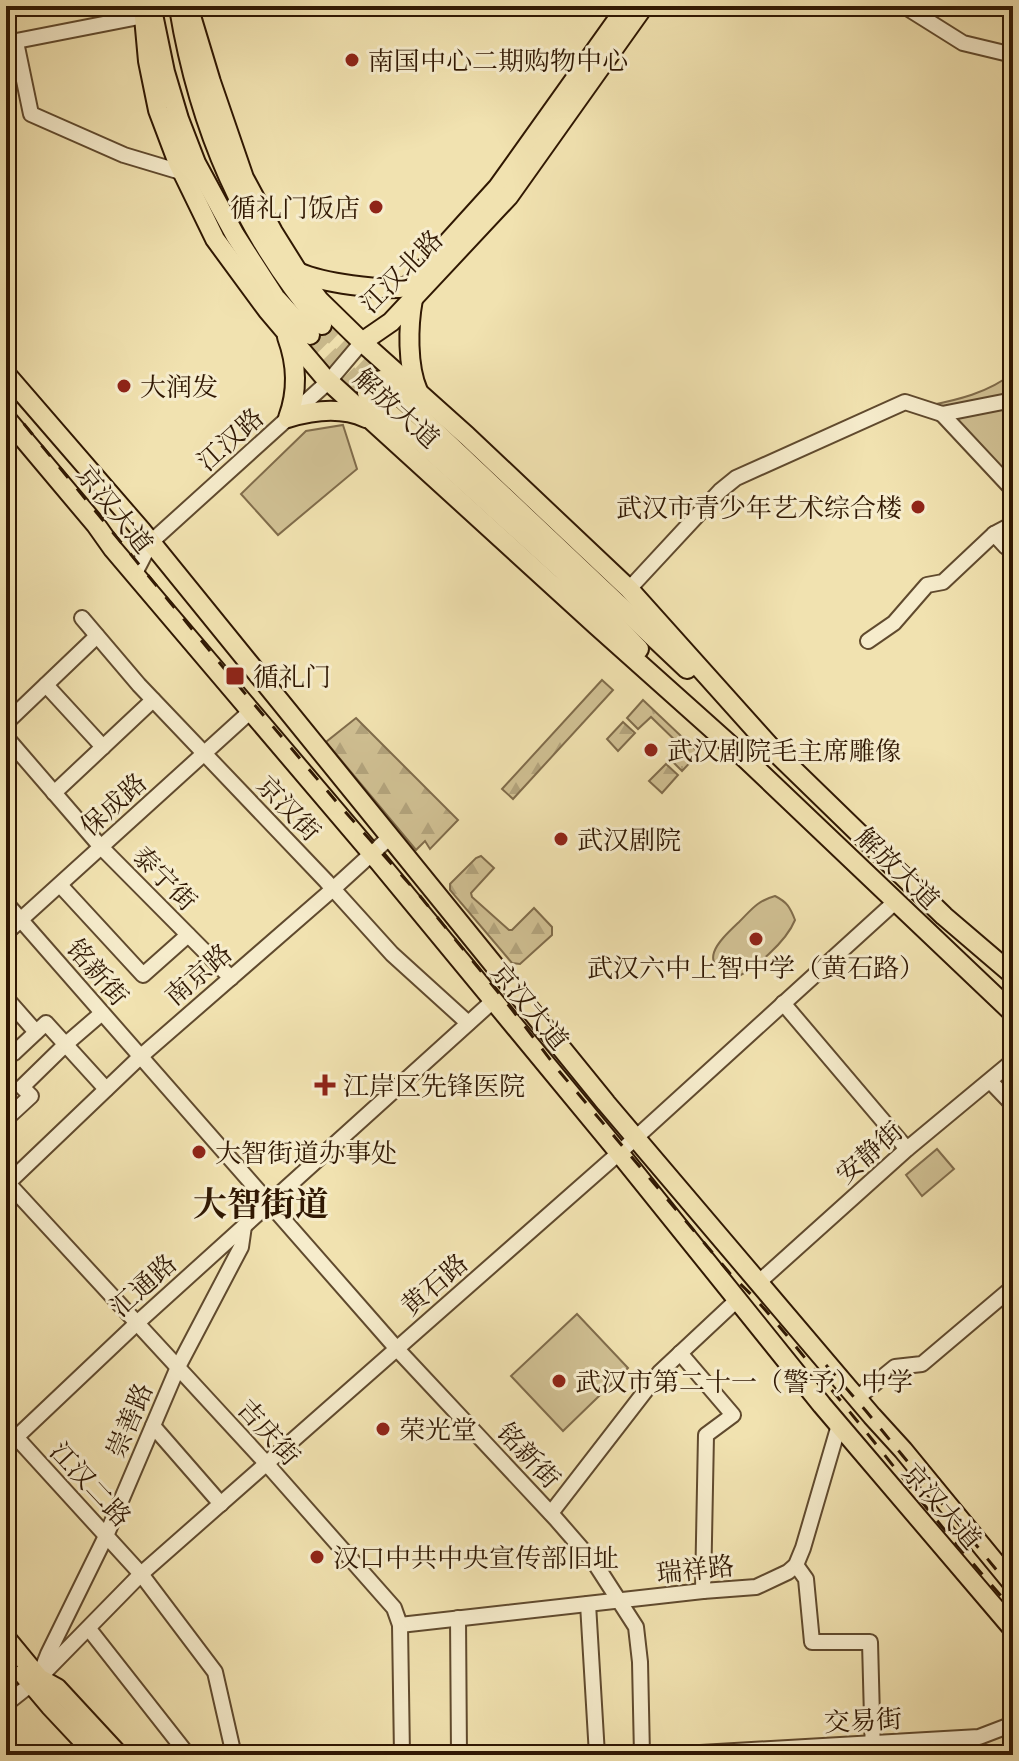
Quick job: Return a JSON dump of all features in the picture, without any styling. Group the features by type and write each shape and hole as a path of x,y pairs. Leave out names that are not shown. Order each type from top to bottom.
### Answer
{"main road":[{"path":"146,9 179,119 196,163 235,235 275,297 316,330 258,237 217,153 185,45 178,6"},
{"name":"解放大道","path":"188,6 244,178 273,232 319,300 629,589 776,753"},
{"name":"江汉北路","path":"410,293 498,187 627,6"},
{"name":"江汉北路","path":"362,342 384,313 410,293 509,196 644,6"},
{"name":"解放大道","path":"146,9 148,61 158,110 215,239 268,311 329,381 747,760"},
{"path":"298,272 323,280 410,293 411,371 419,394"},
{"path":"285,331 294,362 295,381 288,418"},
{"name":"京汉大道","path":"6,374 151,542 606,1103 903,1450 1013,1584"},
{"name":"解放大道","path":"1013,975 944,916 776,753 374,386 561,569 747,760 1013,1013"},
{"path":"288,418 304,413 340,411 373,421"},
{"name":"京汉大道","path":"6,418 372,854 839,1425 1011,1623"},
{"path":"6,1638 89,1753"},
{"path":"6,1653 35,1681 57,1688 119,1755"}],"street":[{"path":"904,6 963,43 1013,55"},
{"path":"146,9 11,42 31,114 124,155 184,173"},
{"name":"江汉路","path":"135,573 151,542 329,381 362,342"},
{"path":"942,414 1013,400"},
{"path":"629,589 720,491 746,472 905,402 942,414 1013,490"},
{"path":"868,641 894,623 927,585 943,582 994,534 1013,524"},
{"path":"994,534 1006,547 1013,545"},
{"name":"京汉街","path":"82,618 153,700 392,954 468,1023"},
{"path":"6,723 97,636"},
{"path":"46,685 103,747"},
{"path":"54,793 153,700"},
{"name":"保成路","path":"6,933 252,710"},
{"name":"泰宁街","path":"6,737 101,847 231,978"},
{"name":"南京路","path":"7,1183 140,1057 390,837"},
{"path":"60,885 143,975 188,935"},
{"name":"黄石路","path":"6,1704 89,1629 141,1574 619,1153 895,902"},
{"name":"铭新街","path":"6,903 397,1349 596,1565 636,1627 642,1755"},
{"path":"6,998 36,1032"},
{"name":"汇通路","path":"9,1437 493,1001"},
{"path":"783,1003 907,1149"},
{"path":"6,1119 31,1096 22,1087 102,1013"},
{"path":"6,1043 14,1053 46,1023 106,1089"},
{"name":"安静街","path":"759,1282 907,1149 1013,1061"},
{"path":"990,1081 1013,1105"},
{"name":"吉庆街","path":"7,1183 266,1463 394,1608 400,1625"},
{"name":"崇善路","path":"35,1681 106,1536 178,1367 241,1247 244,1226"},
{"path":"857,1398 895,1367 922,1364 1013,1287"},
{"path":"551,1513 660,1372 737,1300"},
{"path":"680,1353 733,1415 706,1435 703,1591"},
{"path":"839,1425 796,1565 806,1579 812,1642 870,1642 873,1749"},
{"path":"153,1426 221,1504"},
{"name":"江汉二路","path":"9,1437 141,1574 215,1672 233,1751 237,1755"},
{"name":"瑞祥路","path":"400,1625 756,1587 796,1565"},
{"path":"588,1604 597,1755"},
{"path":"458,1618 459,1755"},
{"path":"400,1625 402,1755"},
{"path":"89,1629 188,1755"},
{"name":"交易街","path":"666,1755 873,1749 979,1737 1013,1724"}],"green space":[{"path":"1013,373 1013,495 927,406 983,391"},
{"path":"343,425 357,469 278,535 241,494 306,431"},
{"path":"602,680 613,690 513,799 502,789"},
{"path":"643,700 699,753 682,771 671,760 682,747 651,717 638,729 627,718"},
{"path":"356,718 458,820 430,849 425,841 416,850 326,742"},
{"path":"623,722 635,733 618,751 607,739"},
{"path":"666,764 678,775 662,793 649,781"},
{"path":"481,856 494,868 471,893 472,897 509,930 534,908 552,927 552,935 520,964 512,963 450,890 450,884"},
{"path":"775,896 785,903 795,920 791,928 760,962 733,979 715,966 713,959 718,944 755,906"},
{"path":"937,1149 954,1169 922,1196 906,1175"},
{"path":"577,1314 628,1368 563,1431 511,1376"}],"tunnel":[{"path":"322,325 381,380"},
{"path":"310,335 367,393"}],"railway":[{"path":"6,402 232,678 420,896 559,1071 733,1277 777,1324 1013,1610"},
{"path":"826,1365 1013,1590"}],"place":[{"name":"南国中心二期购物中心","path":"352,60"},
{"name":"循礼门饭店","path":"376,207"},
{"name":"大润发","path":"124,386"},
{"name":"武汉市青少年艺术综合楼","path":"918,507"},
{"name":"循礼门","path":"235,676"},
{"name":"武汉剧院毛主席雕像","path":"651,750"},
{"name":"武汉剧院","path":"561,839"},
{"name":"武汉六中上智中学（黄石路）","path":"756,939"},
{"name":"江岸区先锋医院","path":"325,1085"},
{"name":"大智街道办事处","path":"199,1152"},
{"name":"武汉市第二十一（警予）中学","path":"559,1381"},
{"name":"荣光堂","path":"383,1429"},
{"name":"汉口中共中央宣传部旧址","path":"317,1557"}],"district":[{"name":"大智街道","path":"261,1203"}]}
